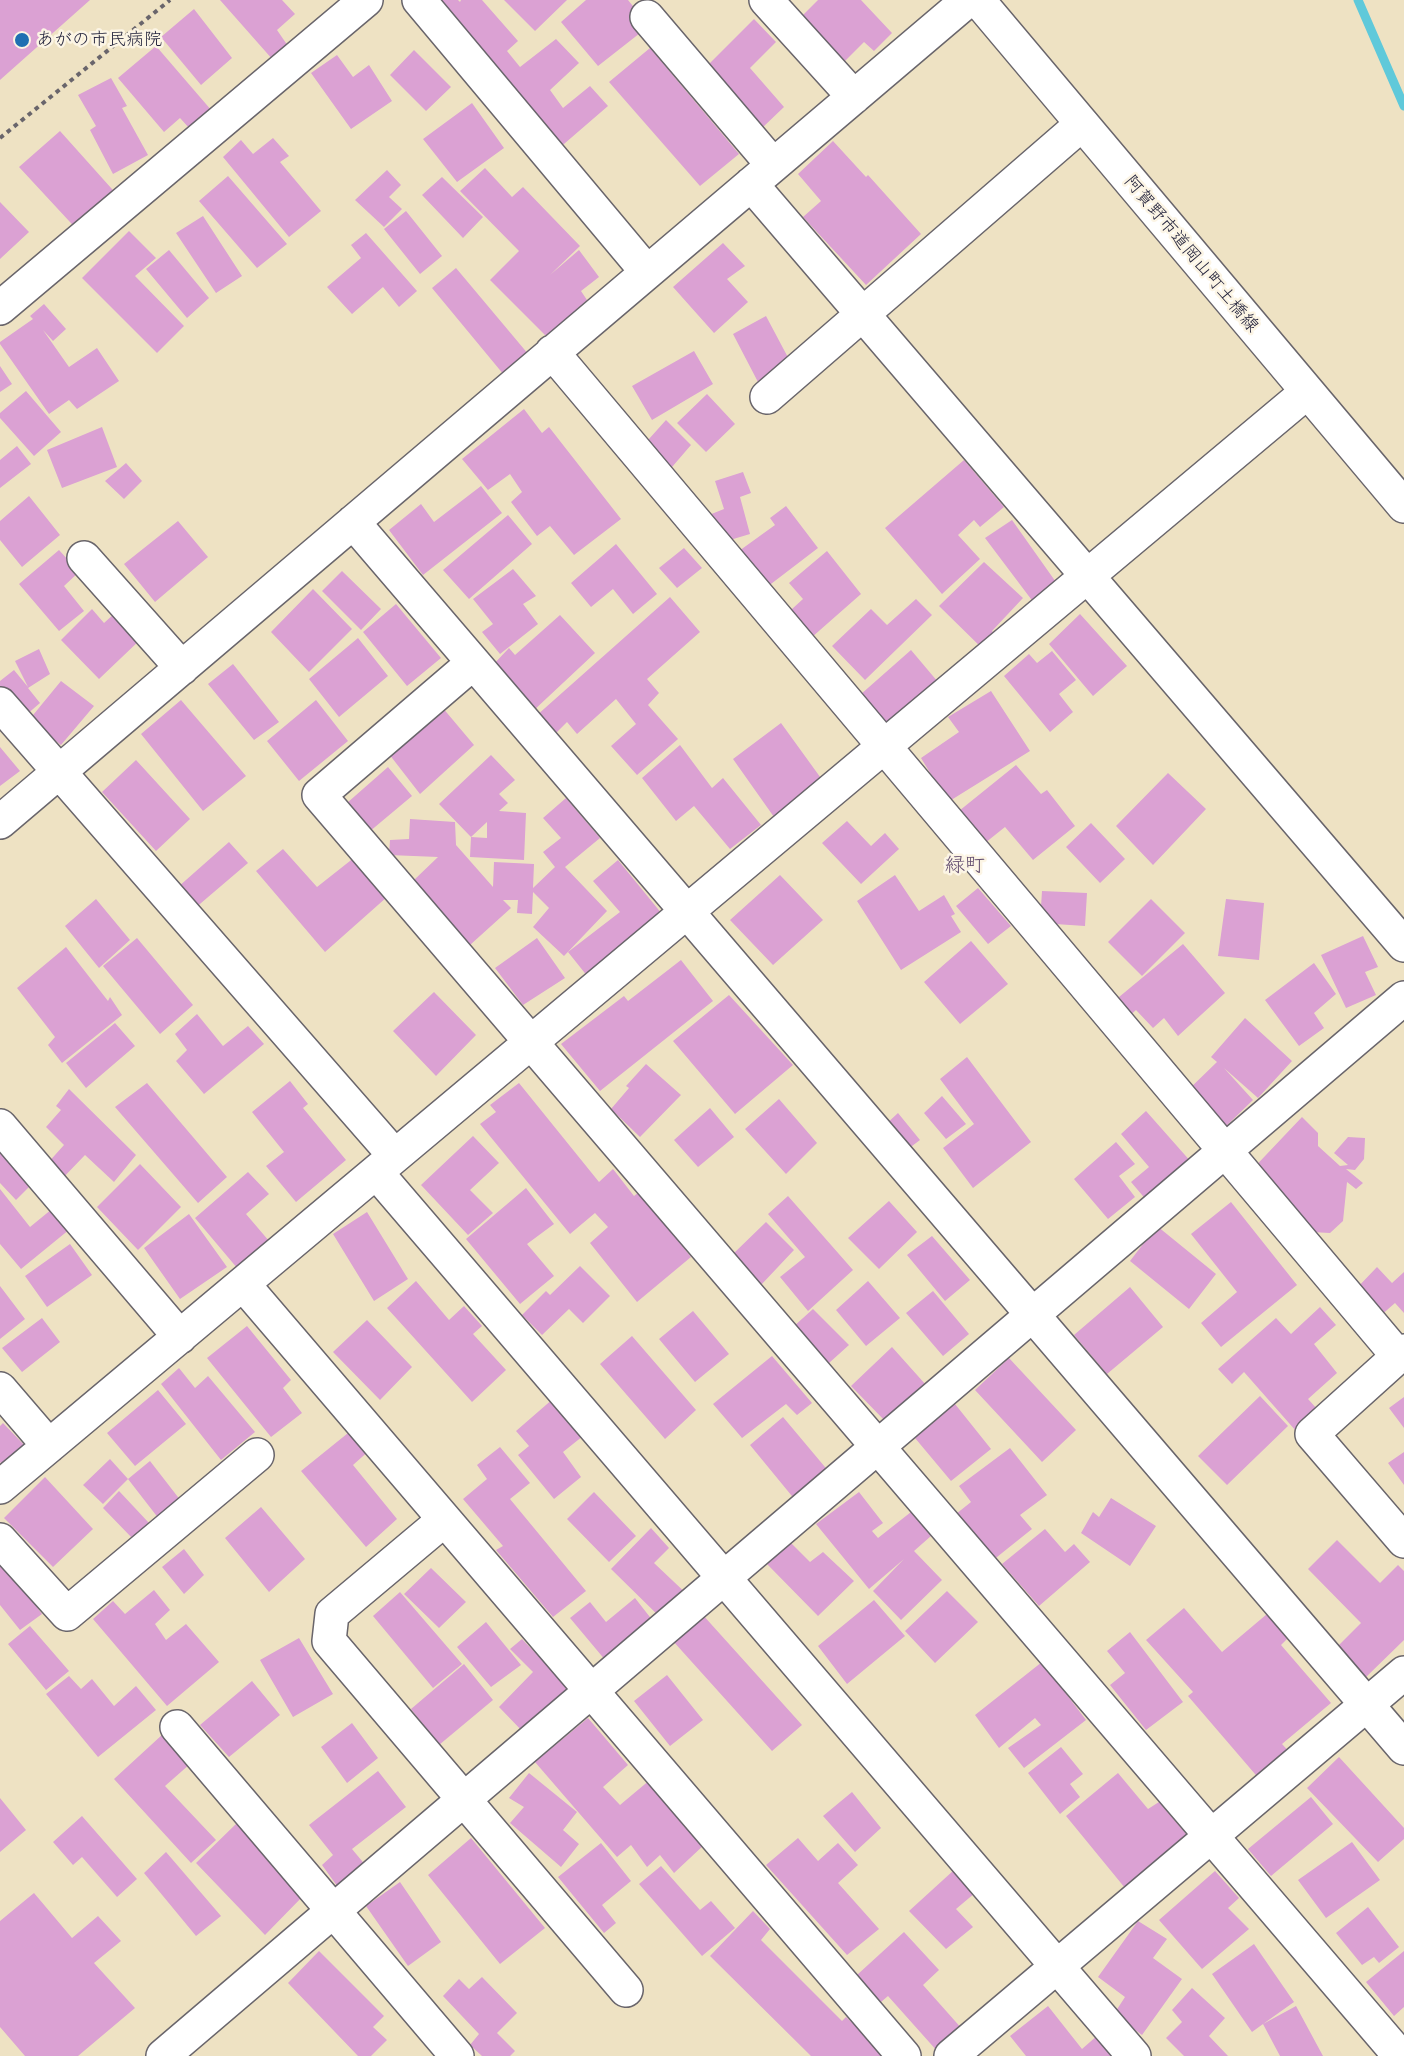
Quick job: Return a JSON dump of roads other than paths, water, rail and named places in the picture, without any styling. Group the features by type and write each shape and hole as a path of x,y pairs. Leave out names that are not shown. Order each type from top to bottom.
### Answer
{"street":[{"path":"0,308 366,0"},
{"path":"419,0 647,272"},
{"path":"766,0 854,97"},
{"path":"0,822 968,0"},
{"name":"阿賀野市道岡山町土橋線","path":"978,0 1404,506"},
{"path":"647,17 863,314 1404,945"},
{"path":"767,397 1082,124"},
{"path":"552,352 1225,1151 1401,1353 1312,1434 1404,1541"},
{"path":"0,1487 1307,392"},
{"path":"353,522 1404,1749"},
{"path":"84,558 182,668"},
{"path":"473,663 319,795 1400,2056"},
{"path":"0,704 386,1164 724,1578 1134,2056"},
{"path":"163,2056 1404,998"},
{"path":"0,1126 180,1337"},
{"path":"243,1284 904,2056"},
{"path":"0,1389 49,1446"},
{"path":"0,1540 67,1614 257,1455"},
{"path":"444,1520 332,1614 329,1641 626,1990"},
{"path":"951,2056 1404,1673"},
{"path":"177,1727 457,2056"}],"waterway":[{"path":"1358,0 1404,106"}],"place":[{"name":"あがの市民病院","path":"22,40"}],"district":[{"name":"緑町","path":"965,866"}]}
